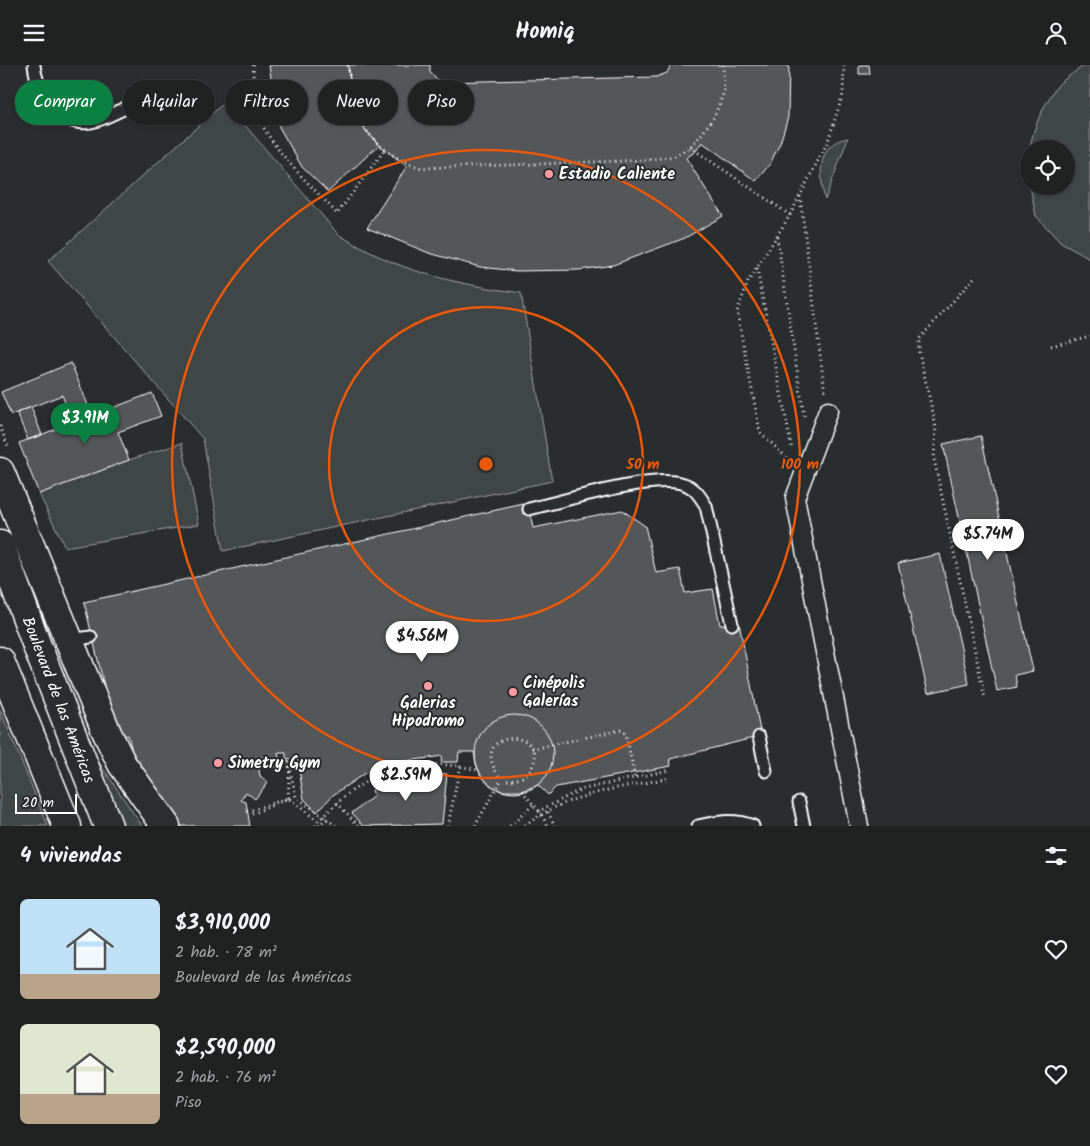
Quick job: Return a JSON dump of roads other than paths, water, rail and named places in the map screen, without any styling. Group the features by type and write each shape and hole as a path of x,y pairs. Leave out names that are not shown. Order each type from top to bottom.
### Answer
{"main road":[{"path":"0,472 80,639 107,733 122,764 166,826"},
{"name":"Boulevard de las Américas","path":"0,545 37,647 108,826"},
{"path":"0,653 80,639"},
{"path":"0,661 67,826"}],"street":[{"path":"828,411 795,498 859,826"}],"lane":[{"path":"34,65 38,87 62,118 78,123 92,122 123,108"},
{"path":"529,509 650,482 682,483 698,492 706,506 732,624"},
{"path":"758,737 766,771"},
{"path":"799,801 804,826"},
{"path":"698,826 720,821 742,821 753,826"}],"place":[{"name":"Estadio Caliente","path":"549,174"},
{"name":"Galerias Hipodromo","path":"428,686"},
{"name":"Cinépolis Galerías","path":"513,692"},
{"name":"Simetry Gym","path":"218,763"}]}
